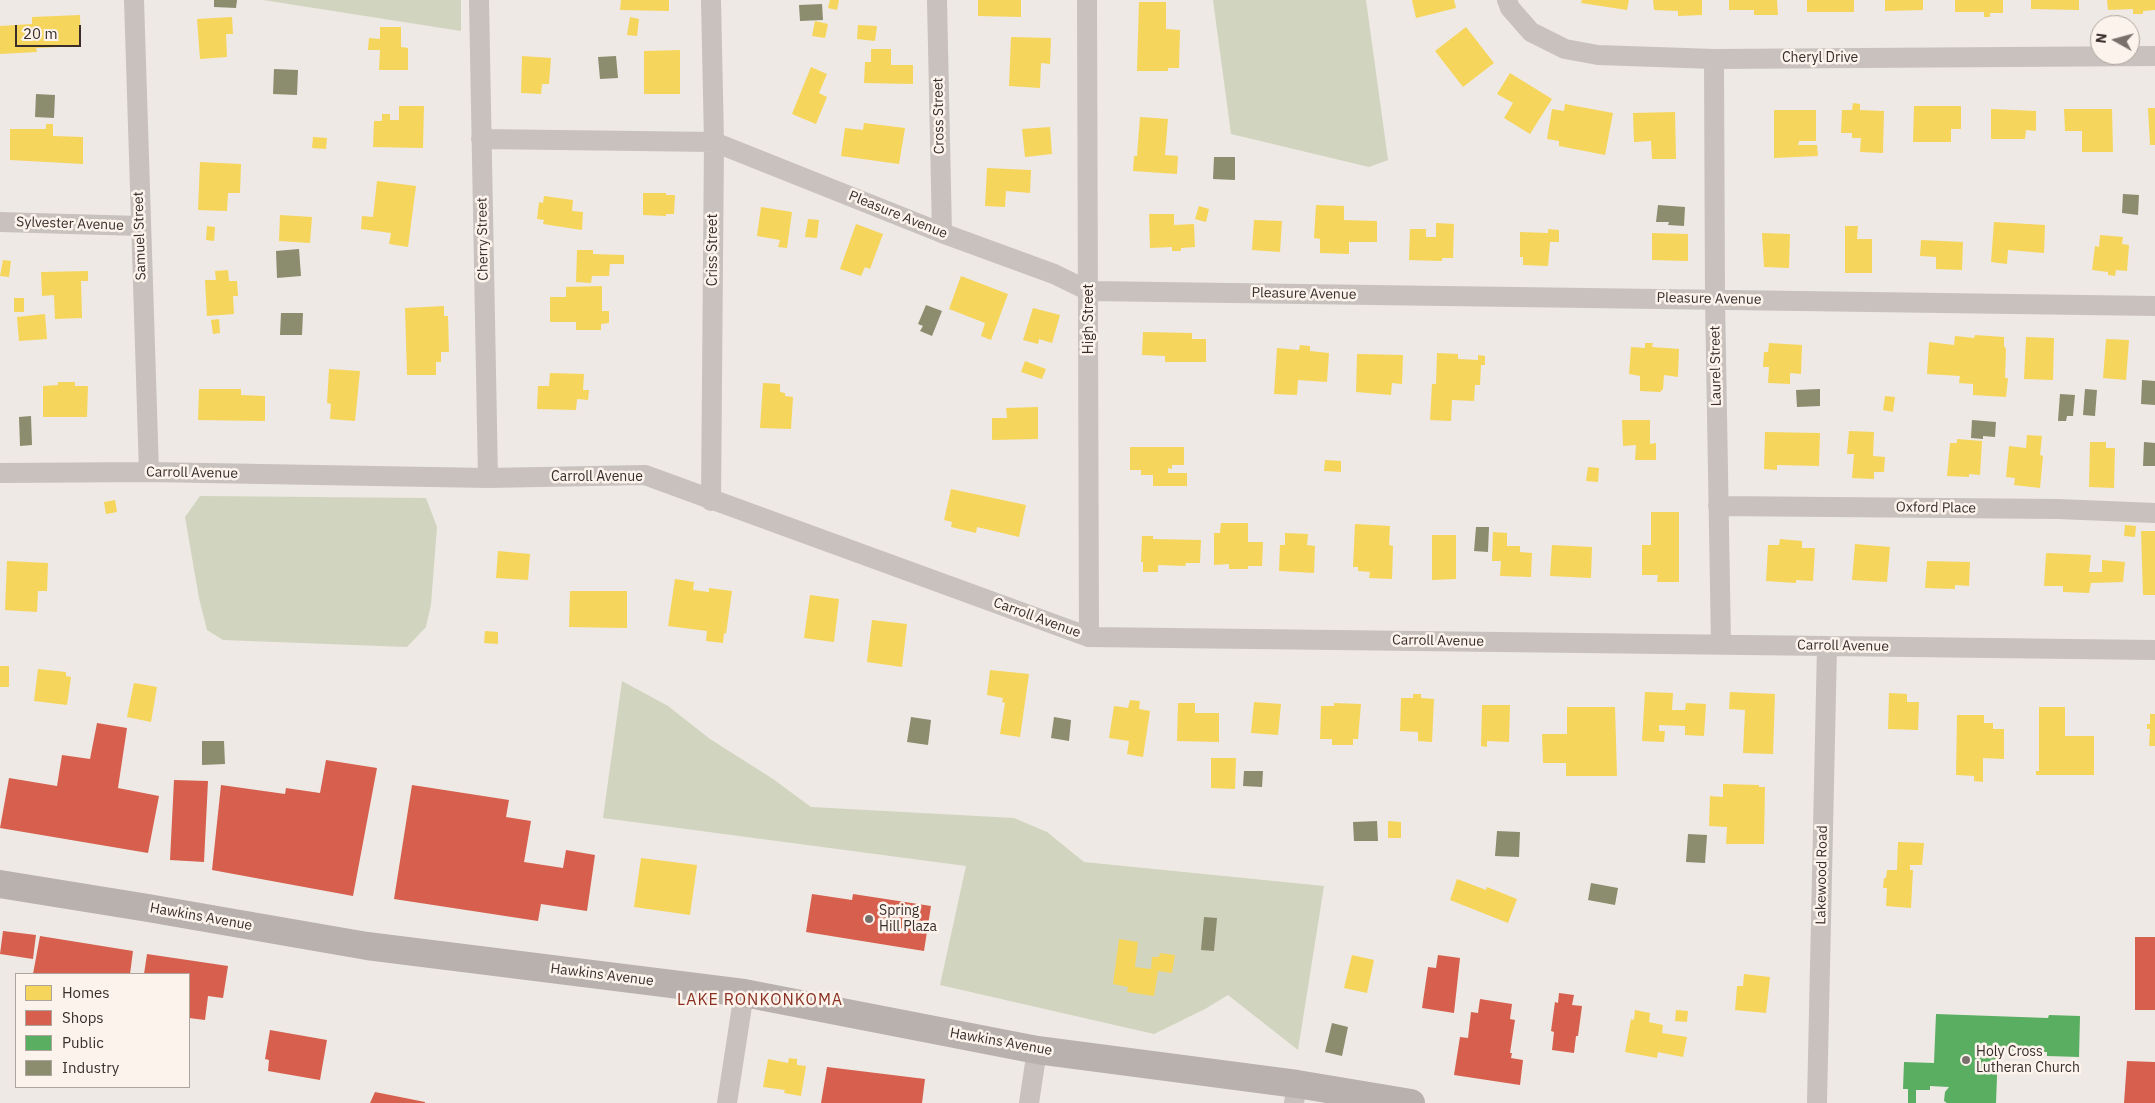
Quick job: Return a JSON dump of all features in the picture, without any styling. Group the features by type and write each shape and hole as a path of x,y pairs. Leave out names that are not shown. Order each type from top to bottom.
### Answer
{"street":[{"name":"Samuel Street","path":"134,0 149,472"},
{"name":"Cherry Street","path":"479,0 488,478"},
{"name":"Criss Street","path":"711,0 714,142 711,501"},
{"name":"Cross Street","path":"937,0 942,233"},
{"name":"High Street","path":"1087,0 1089,637"},
{"name":"Cheryl Drive","path":"1507,0 1510,8 1531,32 1564,49 1598,55 1714,59 2155,56"},
{"name":"Laurel Street","path":"1714,59 1715,300 1721,644"},
{"name":"Pleasure Avenue","path":"481,139 714,142 942,233 1054,274 1089,291 2155,306"},
{"name":"Sylvester Avenue","path":"0,222 140,226"},
{"name":"Carroll Avenue","path":"0,473 149,472 488,478 645,475 711,501 1089,637 2155,650"},
{"name":"Oxford Place","path":"1718,506 2058,509 2155,513"},
{"name":"Lakewood Road","path":"1817,1103 1827,646"},
{"name":"Hawkins Avenue","path":"0,884 367,946 744,993 1037,1050 1296,1094 1411,1103"},
{"path":"727,1103 744,993"},
{"path":"1029,1103 1037,1050"}],"green space":[{"path":"263,0 461,0 461,31"},
{"path":"1213,0 1366,0 1388,160 1369,167 1231,134"},
{"path":"200,496 426,498 437,527 431,604 426,627 407,647 223,640 207,630 199,598 185,517"},
{"path":"622,681 668,706 710,739 773,779 811,807 1014,818 1047,832 1084,862 1324,886 1298,1050 1228,995 1205,1009 1154,1034 940,985 966,866 603,818"}],"building: Homes":[{"path":"621,0 669,0 669,11 620,10"},
{"path":"830,0 839,0 837,10 828,8"},
{"path":"978,0 1021,0 1021,17 978,16"},
{"path":"1412,0 1454,0 1456,8 1416,18"},
{"path":"1582,0 1629,0 1627,10 1581,3"},
{"path":"1653,0 1702,0 1702,15 1678,16 1678,11 1654,10"},
{"path":"1729,0 1777,0 1778,15 1754,15 1754,10 1729,10"},
{"path":"1807,0 1854,0 1854,12 1807,12"},
{"path":"1885,0 1923,0 1923,10 1885,11"},
{"path":"1955,0 2003,0 2003,13 1990,13 1990,17 1984,17 1984,12 1955,12"},
{"path":"2031,0 2079,0 2079,10 2031,9"},
{"path":"2107,0 2155,0 2155,10 2143,11 2143,14 2133,14 2133,9 2108,10"},
{"path":"1139,2 1166,2 1166,29 1180,30 1179,68 1168,68 1168,71 1137,71"},
{"path":"80,15 81,46 36,48 37,52 0,54 0,26 32,24 32,17"},
{"path":"232,17 233,34 226,34 227,57 200,59 197,19"},
{"path":"630,17 639,19 637,36 627,35"},
{"path":"815,21 828,24 825,38 812,36"},
{"path":"858,25 877,26 875,41 857,39"},
{"path":"380,27 401,27 401,47 408,48 408,70 379,70 380,50 368,50 369,38 380,39"},
{"path":"1466,27 1494,63 1463,87 1435,51"},
{"path":"1011,37 1051,38 1050,64 1041,63 1040,88 1009,86"},
{"path":"871,49 891,49 891,65 913,65 913,84 864,83 865,62 871,62"},
{"path":"680,50 680,94 644,94 644,51"},
{"path":"522,56 551,58 549,84 542,84 541,94 521,93"},
{"path":"811,67 827,74 819,93 827,97 816,124 792,114"},
{"path":"1510,73 1552,99 1530,134 1504,118 1513,103 1497,94"},
{"path":"1853,103 1860,104 1860,110 1884,111 1883,153 1860,152 1861,138 1852,138 1852,133 1841,133 1842,110 1852,110"},
{"path":"1565,104 1613,113 1605,155 1559,146 1559,141 1547,139 1552,109 1564,111"},
{"path":"399,106 424,106 423,148 373,147 374,121 382,121 382,114 390,114 390,120 399,120"},
{"path":"1914,106 1961,106 1961,129 1951,129 1951,142 1913,142"},
{"path":"2148,108 2155,108 2155,145 2150,145"},
{"path":"1991,109 2036,111 2036,131 2026,130 2025,139 1991,139"},
{"path":"2064,109 2112,109 2113,152 2082,152 2082,131 2065,131"},
{"path":"1774,110 1816,110 1816,141 1799,141 1798,145 1817,145 1818,156 1774,158"},
{"path":"1675,112 1676,159 1652,159 1651,141 1634,142 1633,113"},
{"path":"1140,117 1168,119 1165,155 1178,156 1177,174 1133,171 1134,156 1137,156"},
{"path":"864,123 905,128 899,164 841,156 845,128 863,130"},
{"path":"46,124 53,124 53,136 83,137 83,164 10,160 10,129 46,129"},
{"path":"1050,127 1052,154 1025,157 1022,129"},
{"path":"313,137 327,138 326,149 312,148"},
{"path":"200,162 241,164 240,193 228,193 227,211 198,210"},
{"path":"987,168 1031,170 1030,193 1006,191 1005,207 985,206"},
{"path":"377,181 416,186 408,247 389,244 391,233 361,229 362,216 373,217"},
{"path":"643,193 675,195 674,214 666,214 666,216 643,215"},
{"path":"544,196 573,200 572,211 583,212 582,230 543,224 544,220 537,219 539,202 543,203"},
{"path":"1316,205 1344,206 1344,220 1377,221 1377,242 1349,242 1349,254 1320,253 1320,239 1314,238"},
{"path":"1199,206 1209,209 1206,222 1195,219"},
{"path":"761,207 792,212 787,248 778,247 780,240 757,236"},
{"path":"1149,214 1174,214 1174,225 1194,224 1195,247 1181,248 1181,251 1172,251 1172,247 1150,248"},
{"path":"280,215 312,217 310,243 279,241"},
{"path":"808,219 819,220 817,238 805,237"},
{"path":"1254,220 1282,221 1280,252 1252,250"},
{"path":"1994,222 2045,225 2044,253 2008,250 2007,264 1991,262"},
{"path":"1436,223 1454,224 1453,258 1442,258 1442,261 1409,260 1410,229 1426,229 1426,237 1436,237"},
{"path":"856,224 883,234 870,269 865,267 861,276 840,269"},
{"path":"207,226 215,227 214,241 206,240"},
{"path":"1845,226 1858,226 1857,239 1872,239 1872,273 1845,273"},
{"path":"1548,229 1559,230 1559,242 1550,242 1548,266 1523,265 1523,257 1520,257 1520,232 1548,233"},
{"path":"1652,233 1688,234 1688,261 1652,260"},
{"path":"1762,233 1790,234 1789,268 1764,267"},
{"path":"2100,235 2123,237 2122,244 2129,245 2127,271 2116,270 2115,276 2108,275 2108,272 2092,270 2095,246 2099,247"},
{"path":"1921,240 1963,242 1962,270 1936,269 1936,257 1920,256"},
{"path":"577,250 593,250 593,254 624,255 624,264 610,264 609,276 592,276 591,283 576,282"},
{"path":"3,260 11,261 9,277 0,276"},
{"path":"228,270 229,281 237,281 238,296 233,296 234,314 207,316 205,280 216,280 215,271"},
{"path":"88,271 88,281 81,281 82,318 55,319 54,295 42,296 41,272"},
{"path":"961,276 1008,294 991,340 981,336 985,323 949,309"},
{"path":"602,286 602,311 609,311 609,323 601,324 601,330 576,330 576,322 550,322 550,297 566,297 566,287"},
{"path":"14,298 24,298 24,312 14,312"},
{"path":"444,306 444,316 448,316 449,352 441,352 441,362 436,362 436,375 407,375 405,308"},
{"path":"1033,308 1060,315 1052,343 1039,339 1038,344 1023,340"},
{"path":"45,314 47,339 19,341 17,317"},
{"path":"219,319 220,333 213,334 211,320"},
{"path":"1143,332 1192,333 1192,339 1206,339 1206,362 1165,362 1165,356 1142,355"},
{"path":"1975,335 2004,337 2006,349 2005,378 2008,378 2006,397 1973,395 1973,384 1959,383 1960,376 1927,374 1929,342 1954,345 1955,336 1974,338"},
{"path":"2026,337 2054,338 2053,380 2024,379"},
{"path":"2106,339 2129,340 2126,380 2103,378"},
{"path":"1645,343 1653,343 1652,347 1679,349 1678,377 1664,375 1663,389 1660,392 1640,391 1640,376 1629,374 1631,347 1645,348"},
{"path":"1769,343 1802,345 1801,374 1790,373 1790,384 1768,383 1769,367 1763,367 1764,352 1768,352"},
{"path":"1300,345 1310,346 1310,351 1329,353 1327,382 1298,380 1297,395 1274,394 1277,348 1299,350"},
{"path":"1437,353 1458,354 1458,359 1478,360 1478,355 1485,356 1485,365 1481,365 1480,385 1475,385 1474,401 1452,400 1451,421 1430,420 1432,384 1436,384"},
{"path":"1357,354 1403,355 1402,384 1392,383 1391,395 1356,392"},
{"path":"1025,361 1046,369 1042,379 1021,372"},
{"path":"329,369 360,371 355,421 330,419 331,404 327,403"},
{"path":"550,373 584,374 583,390 589,390 588,400 577,399 576,410 537,409 538,386 549,386"},
{"path":"58,382 75,382 75,386 88,386 87,417 43,417 43,386 58,385"},
{"path":"763,383 780,384 780,392 785,393 785,396 793,397 791,429 760,428"},
{"path":"199,389 241,389 241,395 265,396 265,421 198,420"},
{"path":"1885,396 1895,397 1893,412 1883,410"},
{"path":"1038,407 1038,439 992,440 992,418 1007,418 1006,408"},
{"path":"1622,420 1650,420 1650,444 1656,443 1656,460 1635,460 1636,445 1623,446"},
{"path":"1849,431 1874,432 1873,456 1885,457 1884,472 1874,472 1874,479 1852,478 1854,454 1847,454"},
{"path":"1765,432 1820,433 1819,466 1777,465 1777,470 1764,469"},
{"path":"2027,435 2042,436 2040,455 2043,456 2040,488 2014,485 2015,478 2006,477 2009,446 2026,448"},
{"path":"1957,439 1982,441 1980,475 1969,474 1969,477 1947,476 1950,443 1957,443"},
{"path":"2090,442 2106,442 2106,448 2115,448 2114,488 2089,487"},
{"path":"1130,447 1184,447 1184,465 1172,465 1172,469 1168,468 1168,473 1187,473 1187,486 1153,486 1153,475 1141,475 1141,470 1130,470"},
{"path":"1325,460 1341,461 1341,472 1324,471"},
{"path":"1588,467 1599,468 1598,482 1586,481"},
{"path":"951,489 1026,505 1019,537 977,527 976,533 951,527 952,522 944,520"},
{"path":"115,500 117,512 106,514 104,502"},
{"path":"1651,512 1679,512 1679,582 1657,582 1658,575 1642,575 1642,545 1651,545"},
{"path":"1221,523 1248,523 1248,542 1263,542 1262,566 1248,566 1248,569 1229,569 1229,564 1214,565 1214,533 1220,533"},
{"path":"1355,524 1390,526 1389,545 1393,546 1392,579 1369,578 1370,572 1358,571 1358,567 1353,567"},
{"path":"2125,525 2136,526 2135,537 2124,536"},
{"path":"2141,531 2155,531 2155,595 2143,595"},
{"path":"1493,532 1507,533 1507,546 1520,546 1520,552 1532,553 1531,577 1500,576 1501,561 1492,561"},
{"path":"1285,533 1308,534 1307,545 1315,546 1314,573 1279,571 1280,545 1285,545"},
{"path":"1432,535 1456,535 1456,579 1432,580"},
{"path":"1142,536 1153,536 1153,539 1201,540 1200,563 1186,563 1185,566 1158,565 1158,572 1143,572 1143,562 1141,562"},
{"path":"1780,539 1802,541 1802,548 1815,548 1813,581 1796,580 1796,583 1766,581 1768,545 1779,545"},
{"path":"1855,544 1890,547 1887,582 1852,580"},
{"path":"1552,545 1592,547 1591,578 1550,576"},
{"path":"498,551 530,554 528,580 496,578"},
{"path":"2047,553 2091,555 2089,572 2102,572 2102,560 2125,562 2123,582 2091,583 2089,593 2063,592 2063,586 2044,586"},
{"path":"7,561 48,563 47,591 38,591 37,612 5,610"},
{"path":"1927,561 1970,562 1969,586 1955,585 1955,589 1925,588"},
{"path":"675,579 694,582 693,590 709,592 709,588 732,591 723,643 706,641 707,631 668,626"},
{"path":"570,591 627,591 627,628 569,627"},
{"path":"810,595 839,599 834,642 804,638"},
{"path":"872,620 907,624 902,667 867,662"},
{"path":"485,631 498,632 498,644 484,643"},
{"path":"0,666 9,666 9,687 0,687"},
{"path":"38,669 66,672 66,676 71,677 67,705 34,701"},
{"path":"990,670 1029,674 1020,737 1000,734 1005,703 1002,702 1003,698 987,695"},
{"path":"134,683 157,687 151,722 127,717"},
{"path":"1645,692 1673,693 1672,710 1685,710 1686,703 1706,704 1704,736 1685,735 1685,726 1659,725 1659,731 1665,731 1664,742 1642,741"},
{"path":"1730,692 1775,694 1773,754 1743,753 1745,710 1729,709"},
{"path":"1889,693 1907,694 1907,702 1919,702 1918,730 1888,729"},
{"path":"1413,694 1421,694 1421,698 1434,699 1432,742 1418,741 1418,732 1400,731 1401,698 1413,698"},
{"path":"1130,700 1140,701 1139,709 1150,711 1143,757 1127,754 1129,741 1109,738 1114,706 1128,708"},
{"path":"1254,702 1281,704 1278,735 1251,733"},
{"path":"1178,703 1195,703 1195,713 1219,713 1219,742 1177,741"},
{"path":"1334,703 1361,704 1358,739 1353,739 1353,745 1332,745 1332,739 1320,739 1321,706 1334,706"},
{"path":"1482,705 1510,705 1509,742 1487,741 1487,747 1481,746"},
{"path":"1567,707 1615,707 1617,776 1566,776 1566,763 1543,763 1542,734 1567,734"},
{"path":"2039,707 2065,707 2065,736 2094,736 2094,775 2036,775 2036,771 2039,771"},
{"path":"2150,714 2155,714 2155,746 2149,746 2150,729 2147,729 2147,724 2150,724"},
{"path":"1957,715 1984,715 1984,723 1993,723 1993,729 2004,729 2004,759 1983,758 1983,782 1974,781 1974,776 1956,775"},
{"path":"1211,758 1236,758 1235,789 1211,788"},
{"path":"1723,784 1759,785 1759,787 1765,787 1764,844 1726,844 1727,827 1709,826 1710,796 1723,797"},
{"path":"1388,821 1401,822 1401,838 1388,838"},
{"path":"1898,842 1924,843 1922,865 1910,865 1910,870 1913,870 1911,908 1886,906 1887,888 1883,888 1884,878 1886,878 1887,870 1897,870"},
{"path":"641,858 697,865 690,915 634,907"},
{"path":"1457,879 1486,890 1487,887 1517,899 1508,923 1450,900"},
{"path":"1119,939 1138,942 1135,967 1151,969 1152,957 1159,957 1160,953 1175,955 1172,973 1158,971 1154,996 1127,992 1128,987 1113,984"},
{"path":"1352,955 1374,960 1367,993 1344,988"},
{"path":"1744,974 1770,977 1766,1013 1735,1010 1737,986 1743,986"},
{"path":"1635,1010 1650,1013 1649,1022 1663,1025 1662,1033 1687,1037 1683,1057 1658,1052 1657,1058 1625,1052 1631,1019 1634,1020"},
{"path":"1676,1010 1688,1011 1687,1022 1675,1021"},
{"path":"789,1058 797,1059 797,1065 806,1066 801,1096 784,1093 785,1090 763,1087 768,1059 788,1063"}],"building: Shops":[{"path":"97,723 127,728 118,788 159,796 148,853 0,828 9,778 57,786 62,755 90,759"},
{"path":"326,760 377,768 353,896 212,870 221,785 285,794 286,788 320,793"},
{"path":"174,780 208,781 204,862 170,860"},
{"path":"412,785 509,800 506,817 531,821 524,862 563,868 566,850 595,855 587,911 541,904 538,921 394,899"},
{"name":"Spring Hill Plaza","path":"812,894 852,900 853,894 931,906 924,951 806,932"},
{"path":"3,931 36,935 33,959 0,954"},
{"path":"40,936 133,951 130,973 33,973"},
{"path":"2135,937 2155,937 2155,1010 2135,1010"},
{"path":"147,954 228,966 223,998 208,996 205,1020 190,1018 190,973 144,973"},
{"path":"1438,955 1460,958 1454,1013 1422,1008 1428,967 1436,968"},
{"path":"1559,993 1574,995 1572,1005 1582,1006 1574,1053 1552,1050 1554,1032 1551,1031 1555,1002 1558,1003"},
{"path":"1480,999 1512,1004 1510,1019 1515,1020 1510,1053 1512,1053 1511,1058 1523,1060 1520,1085 1454,1075 1460,1037 1468,1038 1471,1012 1478,1013"},
{"path":"270,1030 327,1040 320,1080 268,1071 269,1060 265,1059"},
{"path":"2127,1061 2155,1062 2155,1103 2124,1103"},
{"path":"827,1067 925,1079 922,1103 821,1103"},
{"path":"375,1092 425,1102 425,1103 370,1103"}],"building: Public":[{"name":"Holy Cross Lutheran Church","path":"1936,1014 2048,1018 2049,1015 2080,1016 2079,1057 2047,1056 2047,1052 1998,1050 1996,1103 1947,1103 1944,1101 1945,1092 1949,1087 1930,1086 1930,1090 1916,1090 1916,1103 1908,1103 1908,1089 1903,1089 1904,1062 1934,1063"}],"building: Industry":[{"path":"214,0 237,0 236,8 214,7"},
{"path":"822,4 823,20 800,21 799,5"},
{"path":"616,56 618,78 600,79 598,57"},
{"path":"274,69 298,70 297,95 273,94"},
{"path":"36,94 55,95 54,118 35,117"},
{"path":"1214,157 1235,157 1235,180 1213,179"},
{"path":"2123,194 2139,195 2138,215 2122,213"},
{"path":"1658,205 1685,207 1684,226 1668,225 1669,222 1656,222"},
{"path":"299,249 301,276 277,278 276,251"},
{"path":"926,305 942,311 932,336 920,331 923,326 918,324"},
{"path":"281,313 303,313 302,335 280,335"},
{"path":"2142,380 2155,381 2155,405 2141,404"},
{"path":"1820,389 1820,406 1797,407 1796,390"},
{"path":"2085,389 2097,390 2095,416 2083,415"},
{"path":"2060,394 2075,395 2073,416 2067,416 2066,421 2058,421"},
{"path":"31,416 32,445 20,446 19,417"},
{"path":"1972,420 1996,422 1995,437 1971,438"},
{"path":"2144,442 2155,443 2155,466 2143,466"},
{"path":"1476,527 1489,527 1488,552 1474,551"},
{"path":"911,717 931,720 928,745 907,742"},
{"path":"1054,717 1071,720 1069,741 1051,738"},
{"path":"202,741 224,741 225,764 202,765"},
{"path":"1244,771 1263,771 1262,787 1243,786"},
{"path":"1377,821 1378,841 1354,841 1353,822"},
{"path":"1497,831 1520,832 1519,857 1495,856"},
{"path":"1688,834 1707,835 1705,863 1686,862"},
{"path":"1591,883 1618,888 1615,905 1588,900"},
{"path":"1204,917 1217,918 1214,951 1201,950"},
{"path":"1332,1023 1348,1027 1342,1056 1325,1052"}],"place":[{"name":"Spring Hill Plaza","path":"869,919"},
{"name":"Holy Cross Lutheran Church","path":"1966,1060"}],"district":[{"name":"LAKE RONKONKOMA","path":"760,1000"}]}
